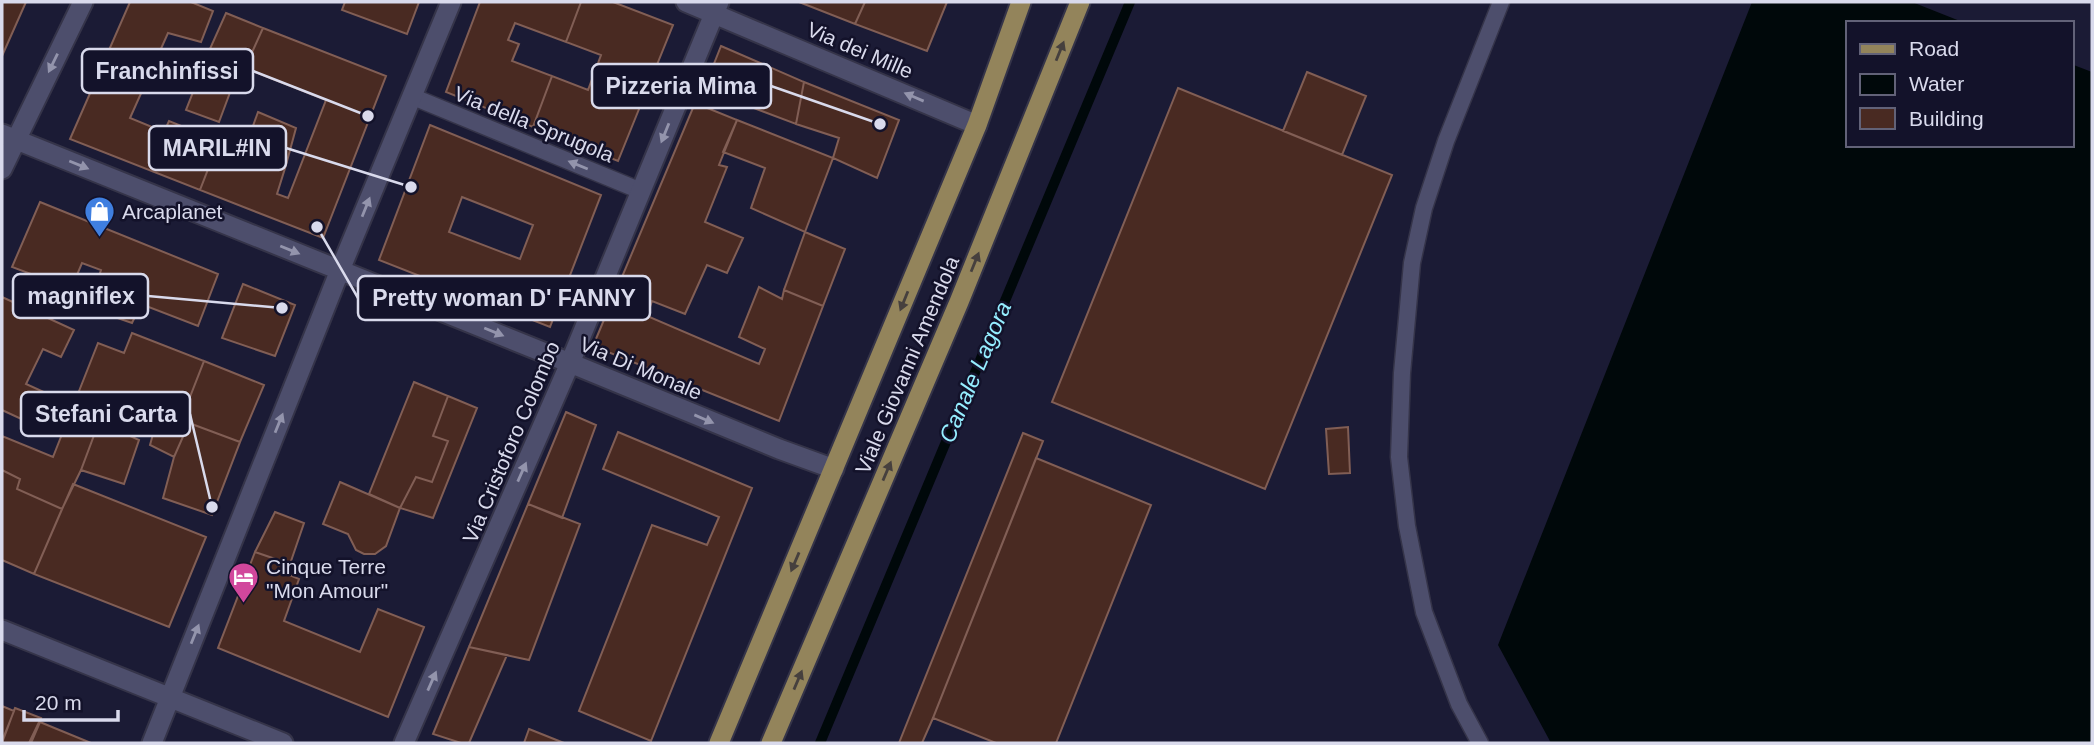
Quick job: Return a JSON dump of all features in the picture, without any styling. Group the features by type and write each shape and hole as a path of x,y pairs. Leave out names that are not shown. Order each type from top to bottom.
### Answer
{"main road":[{"name":"Viale Giovanni Amendola","path":"719,743 977,125 1021,2"},
{"name":"Viale Giovanni Amendola","path":"771,743 959,302 1080,2"}],"street":[{"path":"2,169 9,137 83,2"},
{"path":"152,743 340,270 451,2"},
{"name":"Via dei Mille","path":"686,2 716,8 977,125"},
{"name":"Via Cristoforo Colombo","path":"404,743 570,363 716,8"},
{"name":"Via Di Monale","path":"9,137 834,469"},
{"path":"2,630 284,743"}],"lane":[{"path":"1480,743 1459,704 1424,612 1407,526 1399,457 1402,373 1412,263 1424,208 1446,141 1501,2"},
{"name":"Via della Sprugola","path":"411,96 641,191"}],"water":[{"path":"1752,2 1912,2 1960,21 1846,21 1846,147 2073,147 2073,65 2092,72 2092,743 1551,743 1498,645"}],"building":[{"path":"2,2 26,2 2,56"},
{"path":"130,2 191,2 213,11 201,42 168,33 130,118 164,132 169,121 219,141 200,190 70,139"},
{"path":"345,2 419,2 407,34 342,10"},
{"path":"480,2 581,2 566,42 515,23 508,40 519,44 512,61 552,76 533,127 446,92"},
{"path":"581,2 613,2 673,25 618,161 533,127 552,76 588,90 601,55 566,42"},
{"path":"799,2 865,2 855,24"},
{"path":"865,2 947,2 927,51 855,24"},
{"path":"226,13 263,28 245,68 209,51"},
{"path":"263,28 386,76 323,238 200,190 219,141 286,165 277,194 288,198 326,100 245,68"},
{"path":"721,46 804,82 796,124 704,89"},
{"path":"203,67 235,79 219,122 186,110"},
{"path":"1307,72 1366,96 1342,155 1283,131"},
{"path":"804,82 899,120 877,178 833,158 839,138 796,124"},
{"path":"1178,88 1392,175 1265,489 1052,402"},
{"path":"695,103 737,120 719,165 727,167 705,222 743,238 727,273 707,265 685,314 652,301 647,316 759,364 765,349 739,337 759,287 782,299 784,290 823,306 779,421 593,346"},
{"path":"258,112 296,128 286,165 244,151"},
{"path":"737,120 833,158 805,232 751,208 765,168 723,152"},
{"path":"430,125 601,195 550,327 379,260","holes":["462,197 533,225 520,259 449,232"]},
{"path":"40,202 218,274 198,326 141,304 132,323 88,308 101,270 82,263 71,289 12,267"},
{"path":"805,232 845,249 823,306 784,290"},
{"path":"243,284 295,305 275,356 222,338"},
{"path":"2,297 74,330 61,357 43,349 26,384 46,393 32,424 2,410"},
{"path":"132,333 204,361 181,420 189,423 174,457 150,445 158,416 108,398 81,470 62,509 17,489 20,479 2,470 2,436 53,457 98,343 124,353"},
{"path":"204,361 264,385 240,442 181,420"},
{"path":"414,382 448,396 433,436 448,441 432,482 416,477 400,508 369,494"},
{"path":"448,396 477,408 433,518 400,508 416,477 432,482 448,441 433,436"},
{"path":"108,398 128,405 119,431 139,440 124,484 81,470"},
{"path":"566,412 596,425 562,518 528,504"},
{"path":"189,423 240,442 212,515 163,498 174,457"},
{"path":"1348,427 1350,473 1329,474 1326,429"},
{"path":"618,432 752,488 651,741 579,711 652,525 707,545 719,517 603,469"},
{"path":"1023,433 1043,441 933,718 922,743 899,743"},
{"path":"1036,458 1151,505 1056,743 996,743 933,718"},
{"path":"2,470 20,479 17,489 62,509 34,574 2,560"},
{"path":"340,482 400,508 386,546 375,554 364,554 356,550 348,534 323,524"},
{"path":"73,484 206,537 169,627 34,574"},
{"path":"528,504 580,524 529,660 469,647"},
{"path":"275,512 304,523 290,564 255,552"},
{"path":"255,552 290,564 287,574 299,579 284,621 360,652 378,609 424,627 388,717 218,648"},
{"path":"469,647 507,655 469,743 461,743 433,734"},
{"path":"2,706 14,711 2,741"},
{"path":"15,708 41,718 29,743 2,743"},
{"path":"40,722 52,727 91,743 31,743"},
{"path":"529,729 564,743 524,743"}],"waterway":[{"name":"Canale Lagora","path":"820,743 1130,2"}],"place":[{"name":"Franchinfissi","path":"368,116"},
{"name":"Pizzeria Mima","path":"880,124"},
{"name":"MARIL#IN","path":"411,187"},
{"name":"Pretty woman D' FANNY","path":"317,227"},
{"name":"Arcaplanet","path":"99,238"},
{"name":"magniflex","path":"282,308"},
{"name":"Stefani Carta","path":"212,507"},
{"name":"Cinque Terre \"Mon Amour\"","path":"243,605"}]}
